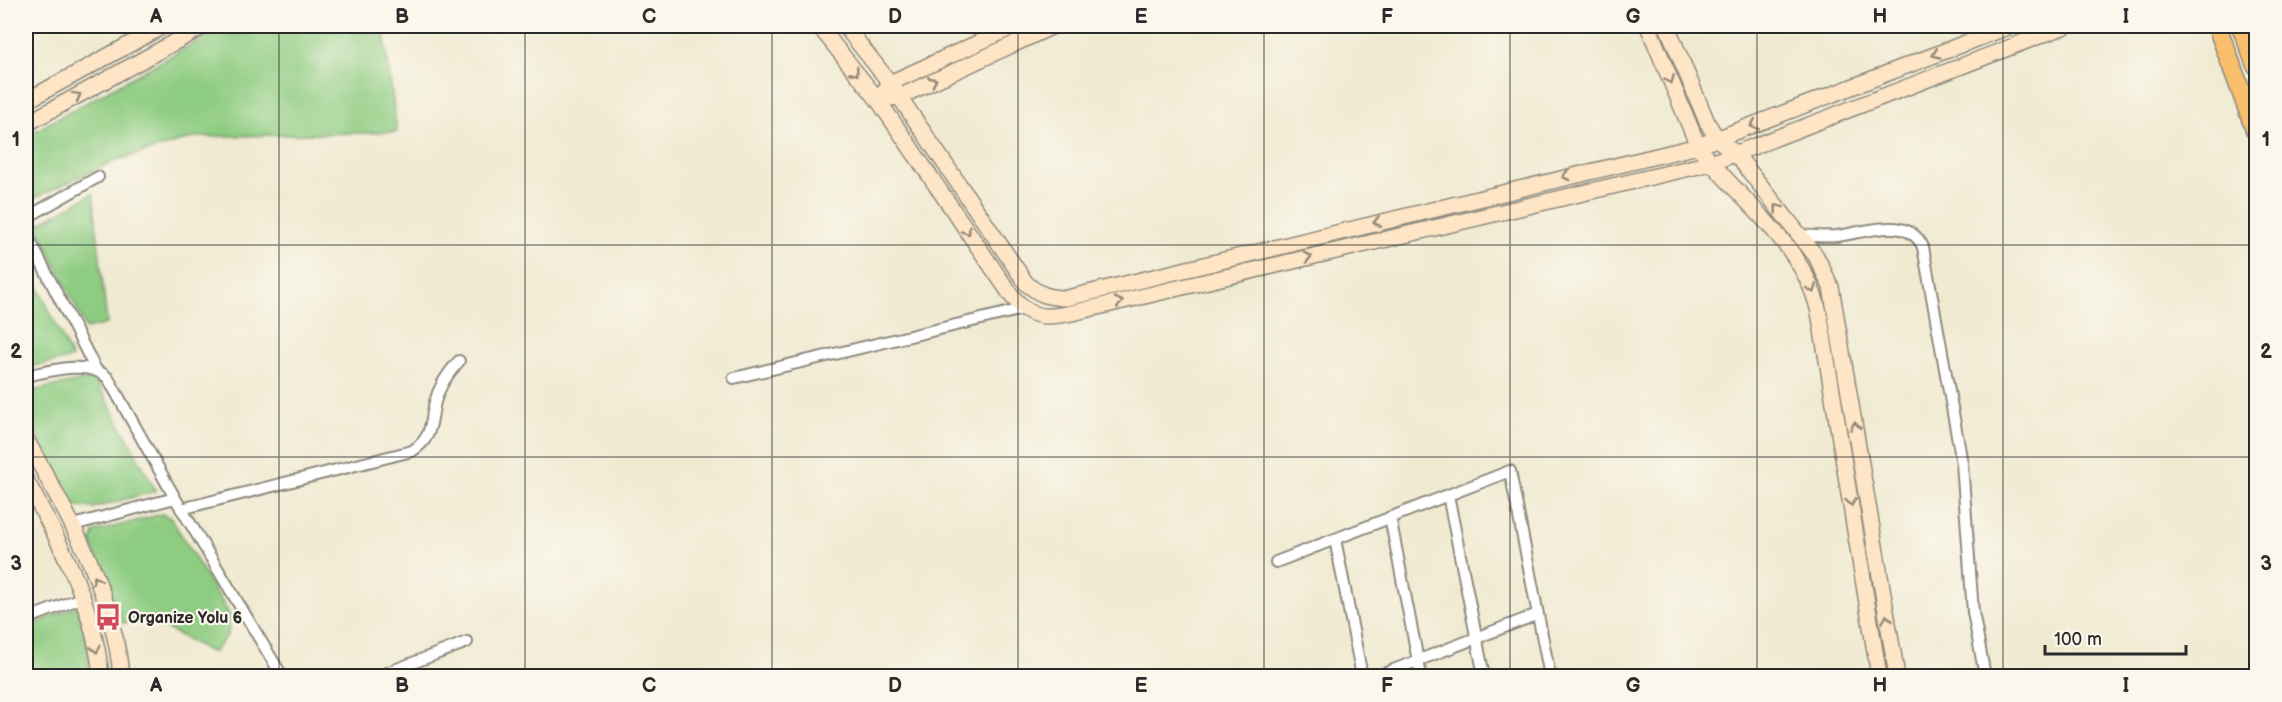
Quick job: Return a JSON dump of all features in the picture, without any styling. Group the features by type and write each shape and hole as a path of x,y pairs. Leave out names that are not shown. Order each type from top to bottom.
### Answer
{"highway":[{"path":"2217,26 2256,132"},
{"path":"2241,26 2256,65"}],"street":[{"path":"26,101 163,26"},
{"path":"26,124 204,26"},
{"path":"819,26 878,100 1023,309 1041,317 1056,316 1711,163 2065,26"},
{"path":"845,26 890,83 1026,284 1037,293 1052,298 1067,298 1698,146 2010,26"},
{"path":"878,100 890,83 1015,26"},
{"path":"878,100 899,97 1053,26"},
{"path":"1648,26 1698,146 1789,248 1807,277 1816,299 1879,676"},
{"path":"1667,26 1707,122 1717,139 1735,153 1799,235 1821,266 1834,299 1897,676"},
{"path":"2208,26 2228,59"},
{"path":"26,218 98,177"},
{"path":"1799,235 1829,237 1872,229 1900,229 1910,232 1921,243 1962,463 1973,612 1985,676"},
{"path":"26,233 96,369 111,382 175,498 282,676"},
{"path":"734,378 1023,309"},
{"path":"181,508 412,451 422,444 430,432 438,393 447,376 459,361"},
{"path":"26,376 60,370 96,369"},
{"path":"26,439 73,525 102,594 119,657 121,676"},
{"path":"1276,562 1510,471 1550,676"},
{"path":"26,480 54,530 84,597 100,676"},
{"path":"1448,495 1484,676"},
{"path":"73,525 175,498"},
{"path":"1390,518 1421,676"},
{"path":"1335,539 1362,676"},
{"path":"26,620 84,597"},
{"path":"1378,676 1538,614"},
{"path":"379,676 467,642"}],"green space":[{"path":"225,26 383,26 397,132 196,137 114,161 26,202 26,136"},
{"path":"93,193 107,324 86,329 37,225"},
{"path":"26,262 72,358 35,366 26,360"},
{"path":"88,379 97,382 156,491 93,508 74,506 26,415 26,392"},
{"path":"162,514 171,518 231,617 228,634 213,653 150,620 122,623 91,542 94,532"},
{"path":"77,606 90,656 88,676 26,676 26,627"}],"place":[{"name":"Organize Yolu 6","path":"108,617"}]}
